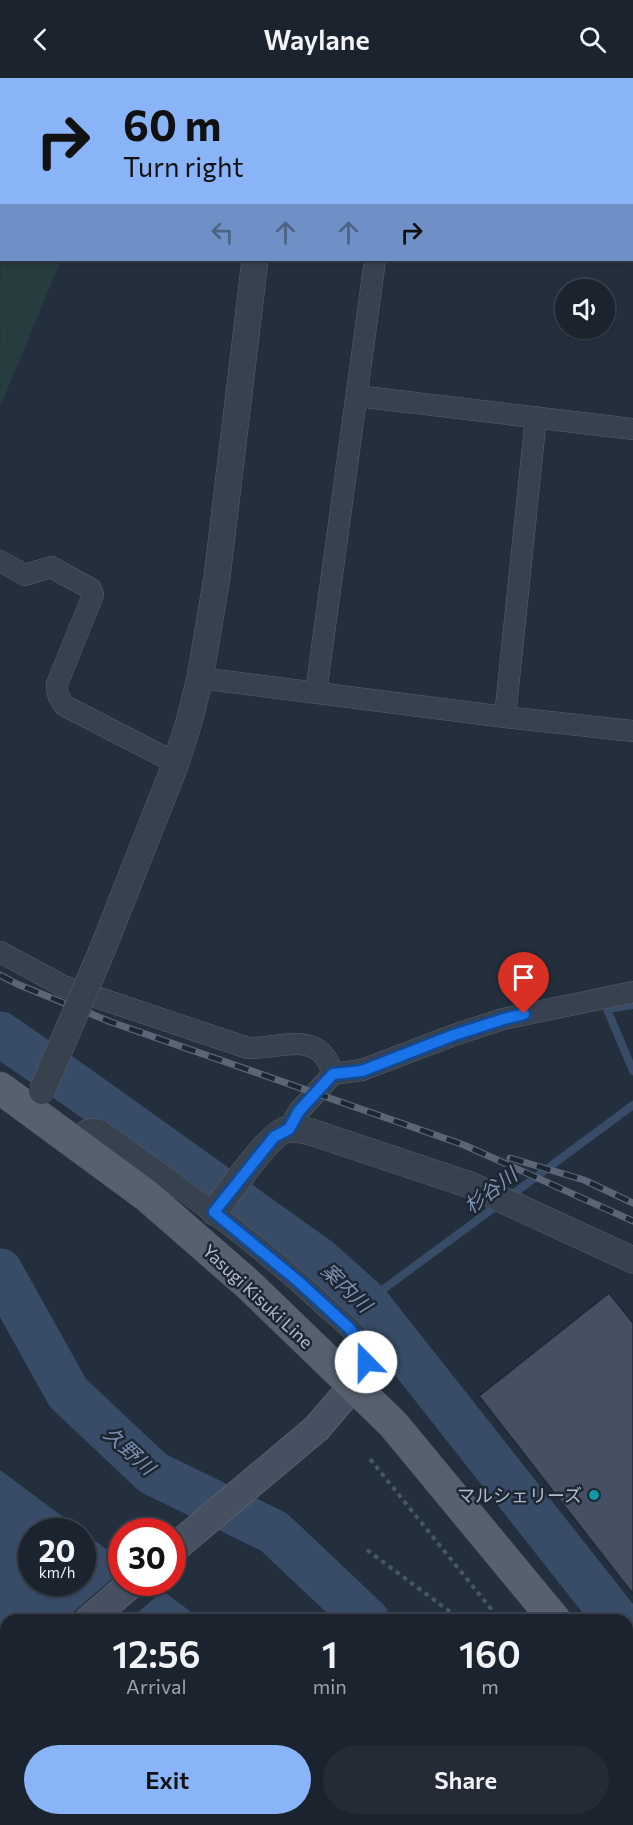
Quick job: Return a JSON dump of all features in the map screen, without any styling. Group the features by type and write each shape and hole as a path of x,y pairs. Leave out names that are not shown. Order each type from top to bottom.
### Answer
{"main road":[{"name":"Yasugi Kisuki Line","path":"0,1088 38,1101 75,1142 147,1196 249,1285 393,1425 550,1614"},
{"path":"186,1538 317,1428 352,1387"},
{"path":"96,1614 117,1596"}],"street":[{"path":"38,1101 103,948 176,763 189,722 200,678 217,577 255,261"},
{"path":"316,693 375,261"},
{"path":"357,396 633,429"},
{"path":"505,717 536,417"},
{"path":"0,561 25,575 51,567 91,589 93,595 57,684 58,696 65,706 176,763"},
{"path":"200,678 633,731"},
{"path":"0,952 63,986 248,1048 304,1044 312,1046 326,1057 333,1074"},
{"path":"225,1198 274,1137 289,1129 299,1111 333,1074 362,1071 454,1035 504,1019 633,992"},
{"path":"75,1142 89,1128 101,1131 225,1198 299,1282 358,1339 364,1348 366,1362 352,1387"},
{"path":"289,1129 311,1132 470,1185 633,1260"}],"path":[{"path":"370,1459 495,1614"},
{"path":"368,1550 453,1614"}],"green space":[{"path":"0,261 61,261 0,407"}],"water":[{"path":"0,1470 65,1518 18,1518 18,1596 96,1596 96,1541 108,1550 108,1596 170,1596 194,1614 0,1614"}],"pier":[{"path":"108,1582 108,1596 157,1596 136,1614 71,1614 92,1596 96,1596 96,1592"}],"building":[{"name":"マルシェリーズ","path":"609,1293 633,1323 633,1594 479,1396"}],"waterway":[{"name":"杉谷川","path":"633,1005 607,1009 633,1071"},
{"name":"案内川","path":"0,1034 319,1260 366,1302 612,1614"},
{"name":"杉谷川","path":"509,1197 633,1105"},
{"name":"杉谷川","path":"366,1302 499,1204"},
{"name":"久野川","path":"0,1271 68,1393 153,1473 274,1532 361,1614"}],"railway":[{"path":"0,975 111,1022 464,1145 633,1221"},
{"path":"510,1158 584,1180 633,1203"}],"place":[{"name":"マルシェリーズ","path":"594,1495"}],"route":[{"path":"366,1362 364,1348 349,1328 299,1282 214,1212 274,1137 289,1129 299,1111 333,1074 362,1071 454,1035 524,1014"}]}
